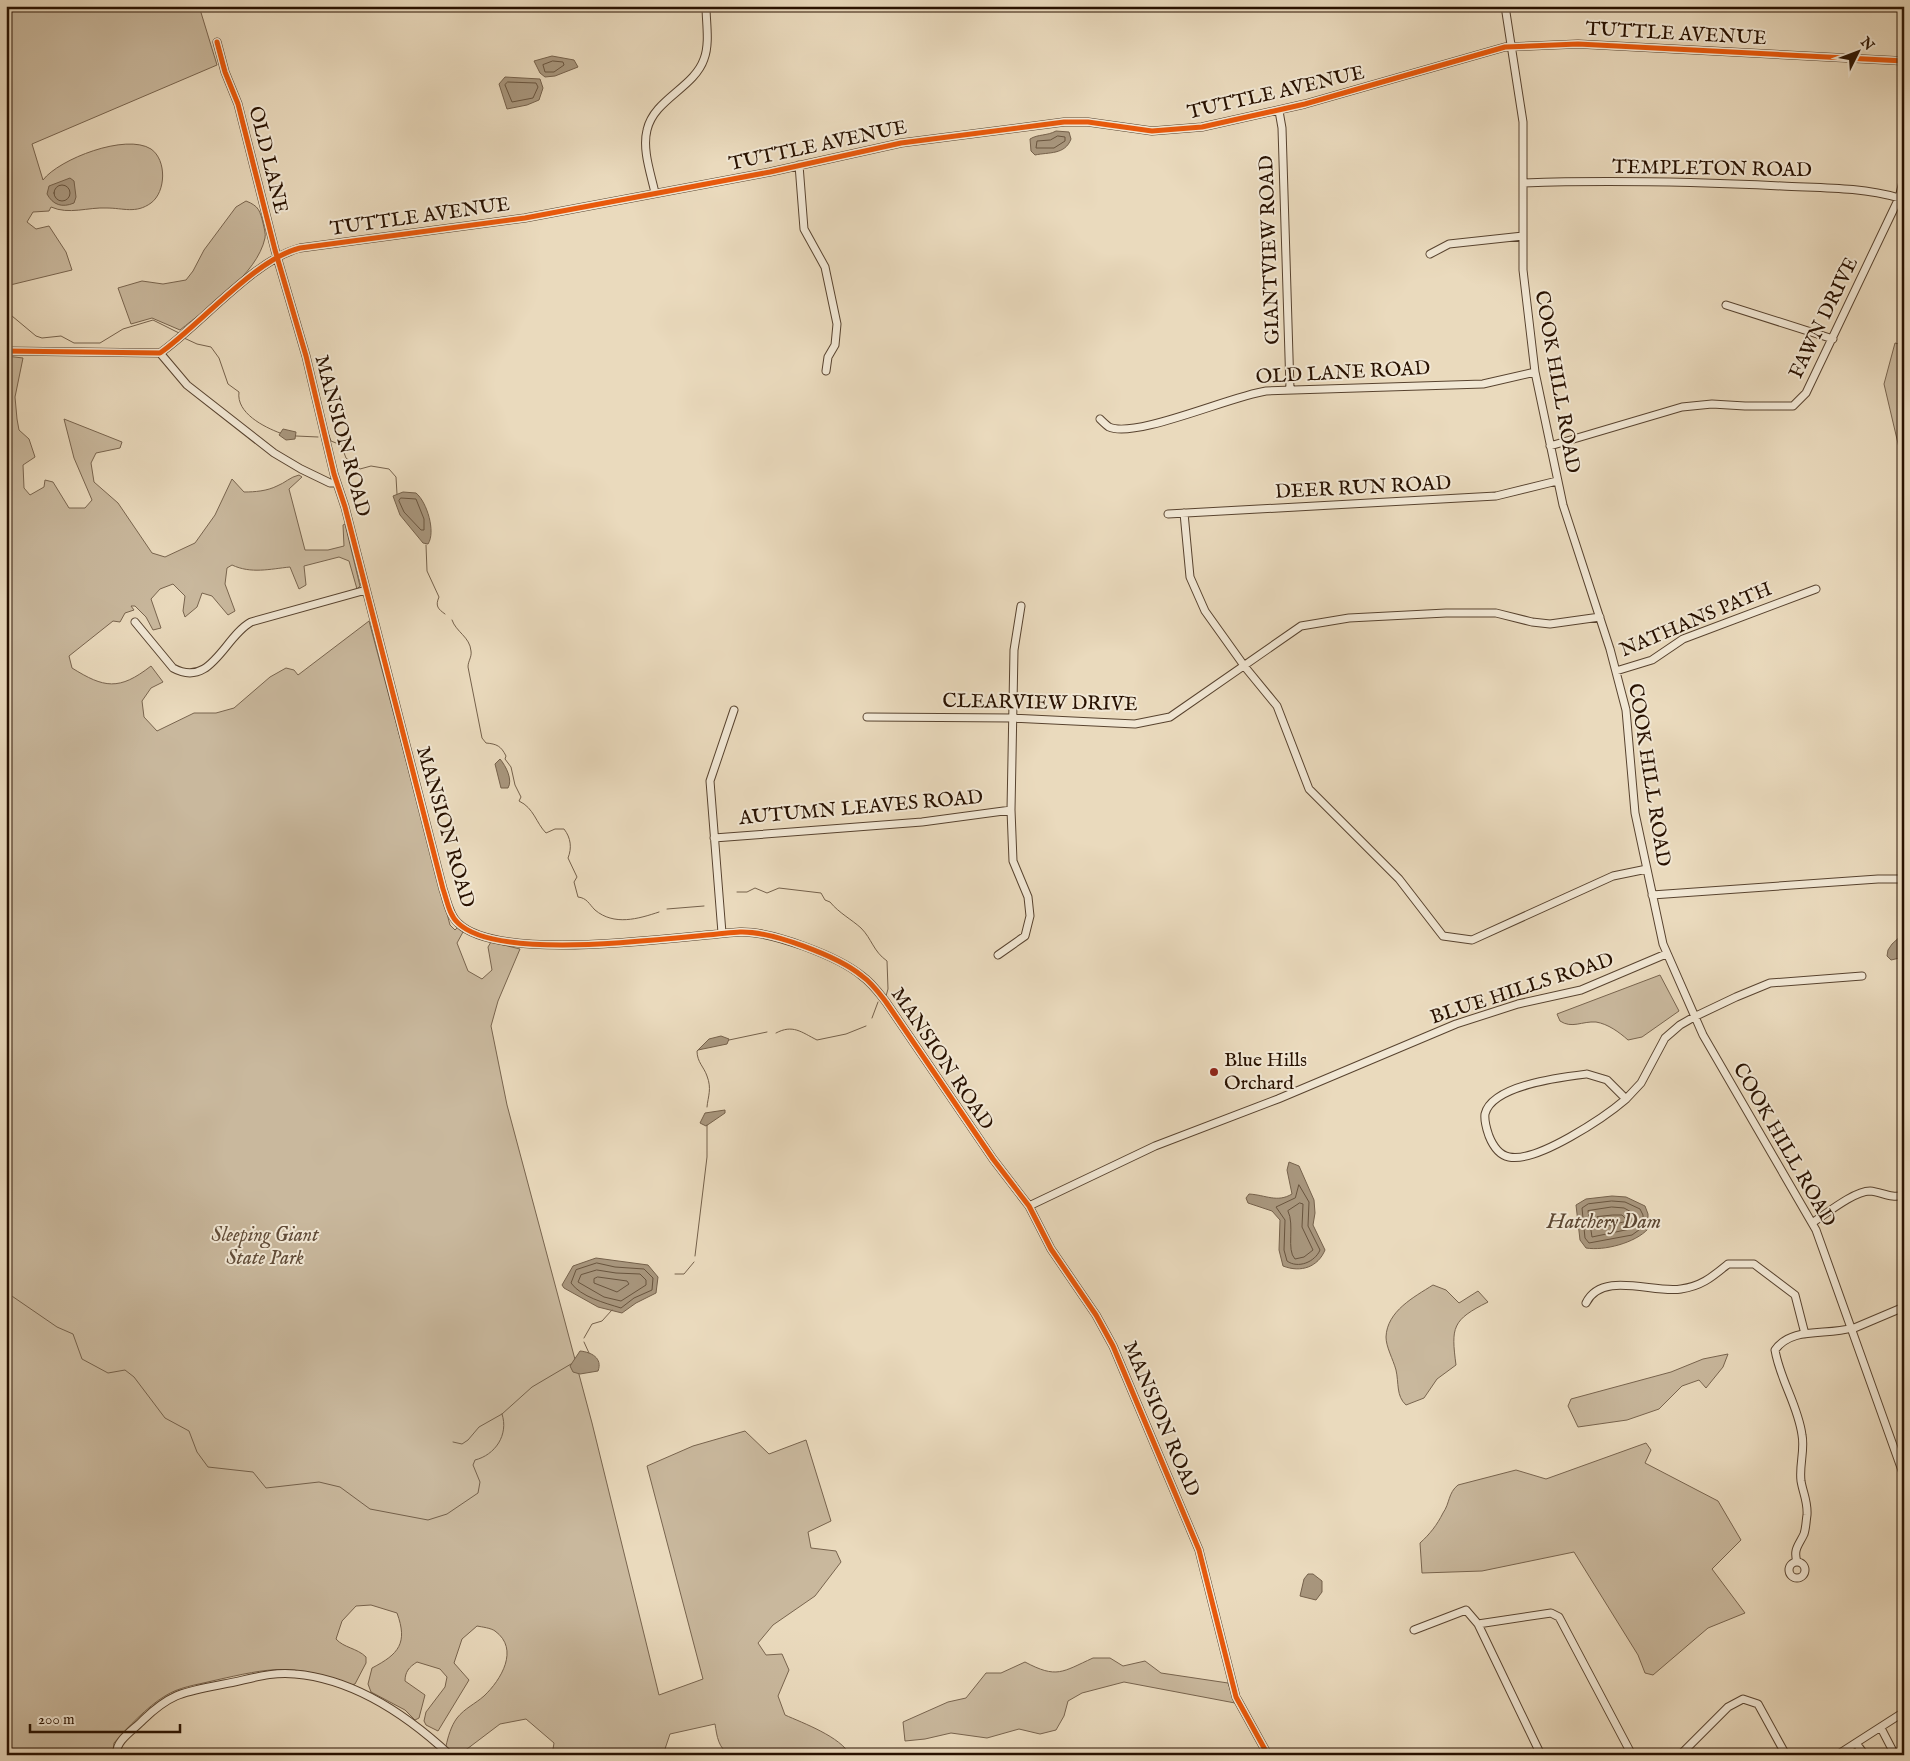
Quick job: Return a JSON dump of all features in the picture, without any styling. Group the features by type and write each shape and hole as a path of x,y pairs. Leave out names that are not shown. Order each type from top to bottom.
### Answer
{"street":[{"path":"655,194 646,148 647,129 655,114 696,74 704,60 707,45 706,6"},
{"name":"COOK HILL ROAD","path":"1505,6 1523,122 1525,300 1535,372 1557,481 1600,617 1628,718 1635,813 1666,954 1694,1018 1717,1061 1812,1223 1904,1476"},
{"name":"OLD LANE","path":"217,42 225,72 238,104 277,258"},
{"name":"TUTTLE AVENUE","path":"160,353 253,275 277,258 300,248 516,220 655,194 901,143 1046,123 1088,122 1136,130 1162,131 1202,127 1279,111 1498,49 1512,47 1570,44 1904,60"},
{"name":"GIANTVIEW ROAD","path":"1279,111 1282,128 1290,389"},
{"path":"799,165 804,229 825,267 837,324 835,344 828,357 826,371"},
{"name":"FAWN DRIVE","path":"1550,446 1682,407 1712,404 1793,406 1806,393 1833,339 1899,198 1904,177"},
{"name":"TEMPLETON ROAD","path":"1524,184 1724,183 1840,188 1877,192 1899,198"},
{"path":"1430,254 1448,244 1523,236"},
{"name":"MANSION ROAD","path":"277,258 306,356 337,483 448,905 458,924 483,935 547,946 722,933 748,932 771,935 841,963 868,981 886,1002 992,1159 1028,1206 1051,1249 1100,1323 1120,1360 1199,1550 1236,1697 1268,1755"},
{"path":"1726,305 1833,339"},
{"path":"6,351 160,353 187,385 274,453 330,483 337,483"},
{"name":"OLD LANE ROAD","path":"1100,419 1109,427 1136,428 1171,419 1240,396 1290,389 1483,384 1535,372"},
{"name":"DEER RUN ROAD","path":"1168,514 1487,497 1557,481"},
{"path":"1184,513 1190,577 1205,611 1245,667 1277,706 1309,789 1399,880 1443,936 1472,940 1613,876 1647,869"},
{"name":"NATHANS PATH","path":"1616,671 1652,660 1683,639 1816,589"},
{"path":"135,622 173,668 179,672 195,673 207,669 237,632 251,622 366,590"},
{"path":"998,955 1025,936 1030,916 1028,897 1013,861 1011,810 1010,772 1014,650 1021,606"},
{"name":"CLEARVIEW DRIVE","path":"867,716 1013,718 1135,724 1170,717 1245,667 1301,626 1349,618 1496,613 1532,622 1550,624 1600,617"},
{"path":"722,933 710,782 734,710"},
{"name":"AUTUMN LEAVES ROAD","path":"714,838 922,822 1011,810"},
{"path":"1652,896 1878,879 1904,879"},
{"name":"BLUE HILLS ROAD","path":"1028,1206 1155,1146 1278,1099 1456,1024 1518,1004 1587,988 1666,954"},
{"path":"1626,1099 1607,1080 1599,1076 1587,1074 1548,1079 1521,1086 1489,1105 1485,1115 1486,1126 1491,1142 1500,1154 1510,1158 1520,1157 1556,1145 1626,1099 1641,1083 1665,1038 1680,1025 1736,996 1770,983 1862,976"},
{"path":"1812,1223 1858,1194 1870,1191 1896,1198 1904,1195"},
{"path":"1586,1303 1590,1296 1610,1286 1634,1284 1655,1289 1680,1290 1707,1282 1728,1264 1754,1264 1794,1295 1805,1334"},
{"path":"1797,1562 1796,1546 1804,1533 1807,1513 1807,1500 1802,1482 1802,1434 1794,1403 1777,1364 1775,1350 1781,1342 1792,1336 1852,1329 1904,1307"},
{"path":"1414,1630 1466,1610 1478,1624 1541,1755"},
{"path":"1478,1624 1552,1613 1559,1617 1632,1755"},
{"path":"117,1754 117,1747 123,1740 168,1698 242,1680 287,1673 324,1680 377,1701 412,1722 450,1755"},
{"path":"1680,1755 1728,1707 1744,1699 1758,1704 1786,1755"},
{"path":"1837,1755 1904,1712"},
{"path":"1881,1728 1894,1755"},
{"path":"1856,1743 1865,1755"}],"green space":[{"path":"6,6 199,6 217,65 32,144 43,180 63,164 78,157 110,146 126,144 140,145 151,149 156,154 162,168 162,184 156,198 151,203 140,208 129,210 100,208 72,211 51,207 49,211 33,212 27,222 36,229 49,226 66,252 72,270 6,286"},
{"path":"246,201 254,205 260,212 265,236 260,252 242,277 217,301 180,330 152,318 131,324 118,288 142,281 163,284 186,280 204,250 236,207"},
{"path":"1895,343 1904,345 1904,469 1884,384"},
{"name":"Sleeping Giant State Park","path":"6,356 23,358 15,397 19,430 29,439 35,457 23,465 24,488 30,495 44,487 45,480 53,482 69,508 85,508 92,500 74,458 64,419 122,442 120,448 96,453 91,463 94,482 118,503 152,553 165,557 195,543 215,515 232,479 244,492 248,492 269,489 299,475 302,477 289,489 305,550 328,550 344,546 343,525 345,524 360,586 357,589 349,561 339,557 304,566 306,585 299,589 290,567 253,570 232,565 227,568 225,584 235,611 228,615 212,596 202,593 197,607 185,617 183,611 185,596 173,584 160,589 151,599 161,628 153,630 146,617 135,606 131,606 134,610 125,613 120,622 113,621 69,656 72,668 93,680 112,684 130,680 151,666 163,682 151,688 142,701 144,717 157,731 194,713 216,713 234,708 270,677 286,668 294,670 298,675 369,621 450,925 455,930 458,927 463,932 457,943 468,971 482,979 492,970 488,947 491,942 520,949 498,1001 491,1026 507,1105 592,1423 659,1695 703,1679 647,1466 693,1446 745,1431 769,1454 806,1440 831,1521 808,1532 811,1548 836,1551 841,1562 815,1596 773,1625 758,1643 766,1655 782,1654 789,1670 778,1696 785,1715 811,1726 839,1742 850,1755 731,1755 721,1746 715,1724 670,1734 663,1755 552,1755 554,1743 526,1719 500,1724 467,1749 453,1755 446,1746 455,1721 463,1711 484,1696 502,1673 507,1655 506,1646 502,1638 493,1630 477,1626 462,1639 454,1663 469,1680 438,1731 426,1725 424,1721 426,1712 445,1687 447,1677 440,1669 417,1662 407,1672 405,1681 425,1695 419,1718 415,1720 405,1710 371,1692 368,1684 372,1668 395,1652 399,1646 402,1632 397,1613 371,1605 356,1606 342,1621 336,1639 366,1657 366,1663 355,1684 351,1685 297,1670 267,1670 233,1676 182,1688 158,1700 114,1743 113,1755 6,1755 6,474 11,473 11,461 6,459"},
{"path":"1660,975 1679,1011 1642,1037 1628,1040 1613,1029 1596,1022 1573,1025 1564,1023 1560,1021 1557,1014"},
{"path":"1433,1285 1446,1290 1459,1303 1478,1291 1488,1302 1467,1314 1457,1326 1454,1333 1456,1365 1437,1379 1424,1398 1406,1405 1399,1393 1396,1370 1387,1345 1388,1328 1396,1312"},
{"path":"1728,1354 1723,1367 1706,1388 1699,1380 1682,1386 1659,1409 1627,1420 1578,1427 1568,1406 1571,1399 1671,1372 1703,1359"},
{"path":"1646,1443 1651,1450 1645,1463 1718,1501 1741,1540 1712,1569 1745,1613 1708,1628 1653,1675 1645,1673 1638,1655 1574,1552 1482,1571 1422,1573 1420,1543 1436,1525 1452,1491 1458,1485 1516,1470 1546,1479"},
{"path":"1093,1658 1110,1658 1123,1666 1145,1661 1161,1673 1228,1683 1235,1703 1124,1682 1082,1693 1068,1701 1064,1716 1056,1730 1040,1734 1019,1729 987,1738 951,1733 905,1741 903,1722 948,1702 966,1698 986,1673 1001,1673 1025,1662 1045,1671 1059,1672"}],"water":[{"path":"552,56 574,60 578,67 555,76 545,77 540,73 534,61"},
{"path":"505,77 540,79 543,88 539,100 527,105 507,109 499,84"},
{"path":"1056,131 1069,132 1071,139 1065,148 1056,152 1035,155 1031,151 1030,139"},
{"path":"70,178 74,181 76,197 74,203 62,205 55,203 47,194 49,186"},
{"path":"283,429 296,432 295,439 286,440 279,435"},
{"path":"403,492 416,493 424,503 431,525 428,544 423,543 400,515 393,496"},
{"path":"500,759 509,777 508,788 501,788 495,764"},
{"path":"1904,933 1904,957 1891,960 1887,956 1888,950"},
{"path":"721,1036 729,1039 727,1044 698,1050 709,1039"},
{"path":"725,1110 725,1113 706,1126 700,1123 705,1113"},
{"path":"1289,1162 1299,1166 1314,1200 1315,1213 1313,1225 1325,1250 1318,1261 1308,1267 1296,1269 1283,1266 1279,1250 1280,1220 1272,1211 1248,1203 1246,1198 1249,1194 1281,1198 1292,1194 1287,1170"},
{"name":"Hatchery Dam","path":"1612,1196 1626,1197 1645,1206 1648,1214 1648,1229 1635,1238 1619,1245 1593,1249 1586,1248 1580,1240 1576,1205 1586,1199"},
{"path":"596,1258 648,1265 658,1277 656,1293 636,1303 622,1313 598,1307 564,1288 562,1285 573,1266"},
{"path":"580,1351 595,1356 599,1363 598,1371 580,1374 573,1372 570,1366"},
{"path":"1308,1574 1313,1574 1322,1581 1322,1592 1316,1600 1300,1596 1304,1579"}],"waterway":[{"path":"6,311 36,336 42,338 61,336 74,343 100,343 123,329 153,320 179,333"},
{"path":"184,338 197,344 211,347 219,358 228,384 239,392 239,400 246,413 259,423 280,433"},
{"path":"329,435 331,441 341,445 346,458 360,469 371,466 389,469 396,477 397,494"},
{"path":"296,436 318,437"},
{"path":"426,545 427,571 439,597 438,607 445,614"},
{"path":"452,620 470,646 471,653 468,667 482,738 486,743 498,746 504,753 521,797 519,801 528,808 546,833 555,829 564,829 566,832 570,843 568,858 577,877 574,882 578,897 586,900 602,915 618,920 635,919 659,912"},
{"path":"737,892 747,892 755,888 767,893 779,888 821,893 825,900 861,928 887,961 888,989 886,996"},
{"path":"667,909 704,906"},
{"path":"872,1018 878,1002"},
{"path":"776,1033 792,1029 817,1040 846,1034 866,1026"},
{"path":"729,1040 767,1032"},
{"path":"700,1048 697,1051 698,1058 706,1073 709,1085 707,1107"},
{"path":"695,1256 707,1157 707,1125"},
{"path":"675,1274 684,1274 694,1262"},
{"path":"6,1292 57,1327 73,1334 82,1359 108,1373 125,1370 134,1377 165,1418 189,1431 197,1452 208,1467 253,1472 266,1488 319,1482 340,1487 370,1509 428,1520 447,1514 478,1493 480,1482 473,1465 475,1460 489,1454 499,1443 504,1429 502,1414"},
{"path":"584,1338 592,1324 602,1321 612,1310"},
{"path":"584,1342 589,1353"},
{"path":"453,1442 462,1444 479,1427 502,1414 532,1387 571,1364"}],"cycle path":[{"path":"217,42 225,72 238,104 275,250 306,356 334,474 345,507 443,889 452,916 458,923 480,935 511,942 550,945 636,942 740,932 753,933 786,940 821,953 851,968 872,985 886,1002 993,1159 1029,1206 1051,1249 1096,1315 1113,1346 1199,1550 1236,1697 1268,1755"},
{"path":"6,351 160,353 246,279 265,265 300,248 525,218 770,172 901,143 1064,122 1088,122 1152,131 1202,127 1305,104 1505,47 1578,44 1904,61"}],"place":[{"name":"Blue Hills Orchard","path":"1214,1072"}]}
